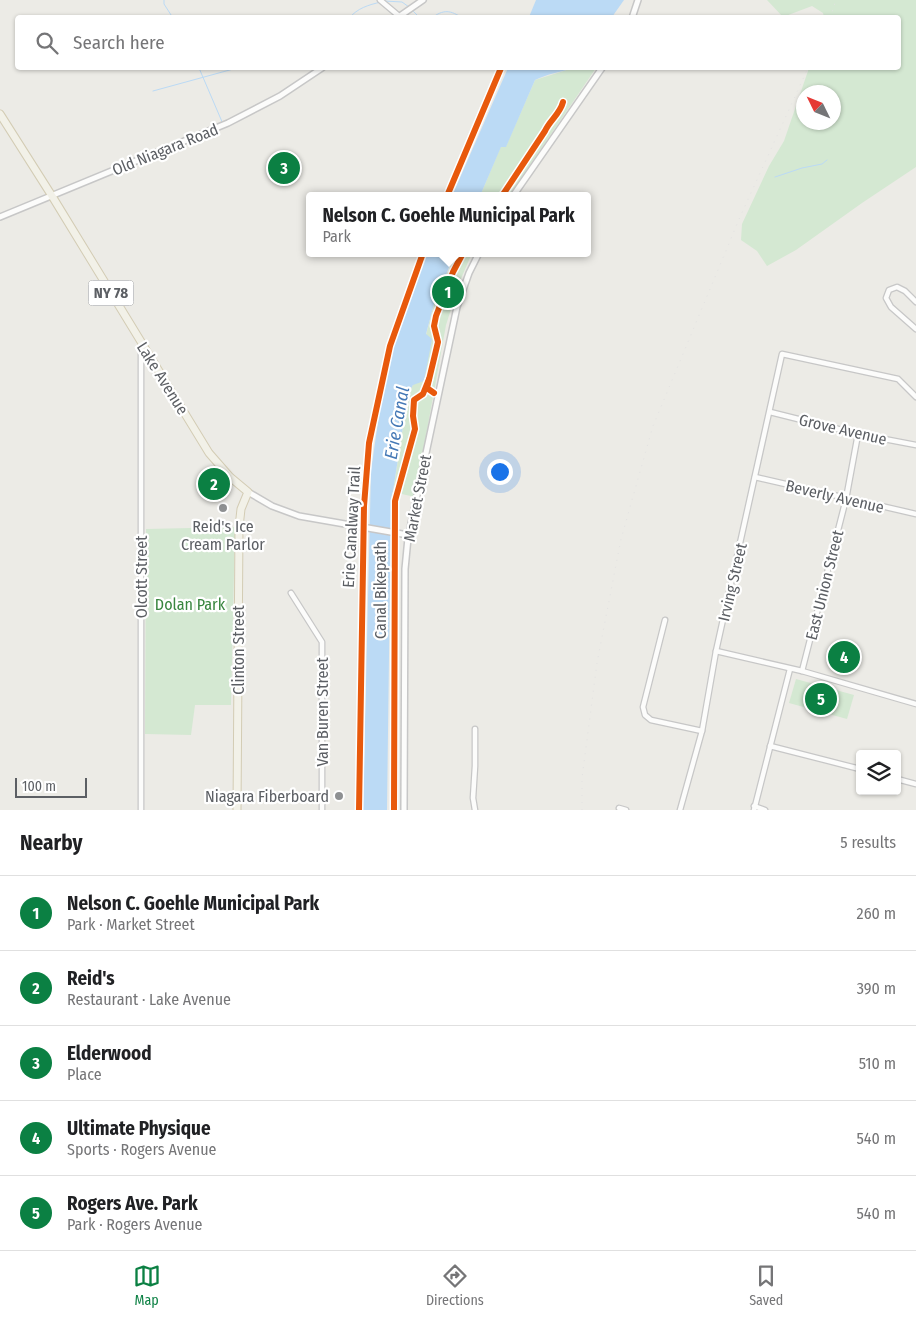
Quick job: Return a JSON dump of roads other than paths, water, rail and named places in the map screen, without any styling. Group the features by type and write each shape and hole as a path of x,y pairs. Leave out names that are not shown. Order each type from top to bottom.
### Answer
{"main road":[{"name":"Lake Avenue","path":"0,114 215,461 248,492"},
{"name":"Clinton Street","path":"237,810 238,528 241,508 248,492"}],"street":[{"path":"380,0 396,15"},
{"path":"401,15 423,0"},
{"path":"633,15 638,0"},
{"name":"Old Niagara Road","path":"0,217 236,119 280,96 319,70"},
{"path":"516,192 601,70"},
{"name":"Market Street","path":"404,810 405,568 408,535 457,307 477,257"},
{"path":"916,302 905,291 897,288 889,290 886,298 892,307 916,329"},
{"name":"Olcott Street","path":"141,343 141,810"},
{"name":"Irving Street","path":"680,810 702,731 716,651 782,354 898,379 916,397"},
{"name":"Grove Avenue","path":"770,412 858,434 916,445"},
{"name":"East Union Street","path":"802,671 846,499 858,434"},
{"name":"Beverly Avenue","path":"755,478 916,514"},
{"name":"Lake Avenue","path":"248,492 299,516 408,535"},
{"name":"Van Buren Street","path":"291,593 322,642 322,810"},
{"path":"665,620 643,706 645,715 650,720 702,731"},
{"path":"716,651 802,671 916,704"},
{"path":"765,810 754,808 790,668"},
{"path":"475,729 473,798 475,810"},
{"path":"770,746 856,768"},
{"path":"901,780 916,784"},
{"path":"619,808 626,810"}],"water":[{"path":"536,0 624,0 613,15 530,15"},
{"path":"507,70 566,70 535,80 506,147 501,147 482,192 454,192"},
{"name":"Erie Canal","path":"426,257 453,257 434,304 426,334 432,339 424,381 413,385 408,394 391,504 387,810 363,810 371,471 381,401 395,340"}],"waterway":[{"path":"164,0 164,4 171,15"},
{"path":"384,1 402,2 409,7"},
{"path":"352,15 364,7 381,2"},
{"path":"412,10 417,15"},
{"path":"437,15 443,12 457,15"},
{"path":"200,70 223,124"},
{"path":"153,91 230,70"},
{"path":"775,177 822,164 827,160"}],"railway":[{"path":"831,15 836,0"},
{"path":"582,810 582,778 597,663 621,539 653,426 740,217 807,70"}],"place":[{"name":"Elderwood","path":"284,168"},
{"name":"Nelson C. Goehle Municipal Park","path":"448,292"},
{"name":"Reid's","path":"214,484"},
{"name":"Reid's Ice Cream Parlor","path":"223,508"},
{"name":"Ultimate Physique","path":"844,657"},
{"name":"Rogers Ave. Park","path":"821,699"},
{"name":"Niagara Fiberboard","path":"339,796"}],"park label":[{"name":"Dolan Park","path":"190,604"}]}
